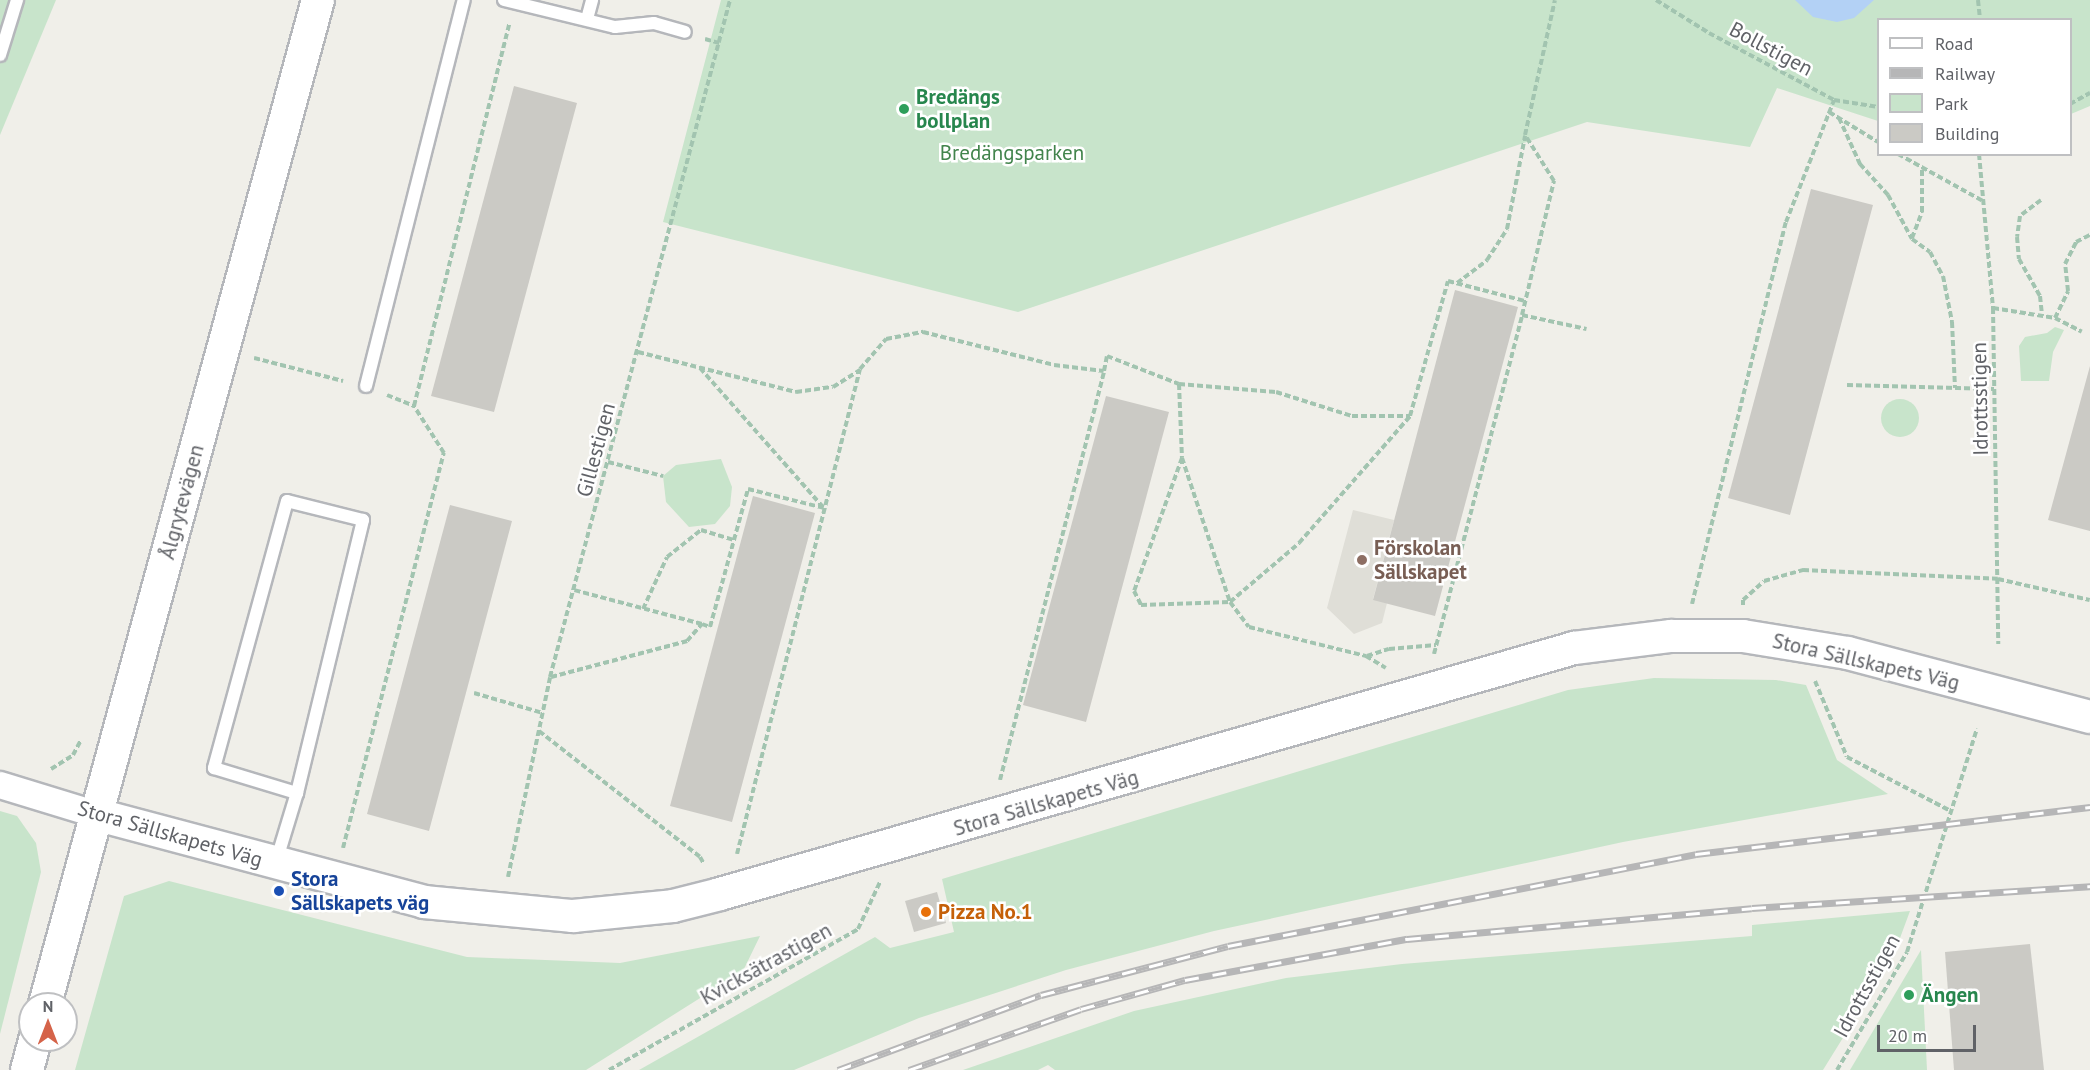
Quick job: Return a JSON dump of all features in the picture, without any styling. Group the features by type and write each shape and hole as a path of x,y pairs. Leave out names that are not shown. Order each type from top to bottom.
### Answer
{"street":[{"name":"Ålgrytevägen","path":"48,992 318,0"},
{"name":"Stora Sällskapets Väg","path":"0,785 98,814 424,902 573,916 673,906 720,894 897,846 1574,648 1684,636 1743,636 1800,644 2090,717"},
{"path":"27,1070 32,1052"}],"lane":[{"path":"0,55 17,0"},
{"path":"366,386 464,0"},
{"path":"587,20 592,0"},
{"path":"509,1 615,27 654,23 685,32"},
{"path":"276,863 297,793 363,519 287,501 214,768 297,793"}],"path":[{"name":"Gillestigen","path":"501,911 550,677 730,0"},
{"path":"1457,283 1487,260 1507,229 1555,0"},
{"name":"Bollstigen","path":"1656,0 1709,33 1834,100 1877,107"},
{"path":"1978,0 1980,18"},
{"path":"414,406 509,1"},
{"path":"2072,103 2090,93"},
{"path":"1684,636 1786,222 1834,100"},
{"path":"1829,112 1877,141"},
{"path":"1839,118 1860,164 1888,195 1912,239 1930,252 1943,276 1952,322 1955,388"},
{"path":"1179,384 1182,458 1230,602 1249,627 1366,656 1386,668 1417,694 1436,645 1526,301 1554,181 1525,135"},
{"path":"1901,156 1983,201"},
{"name":"Idrottsstigen","path":"1979,156 1993,308 1998,644"},
{"path":"1912,239 1922,212 1922,169"},
{"path":"2041,200 2020,216 2017,237 2019,259 2040,296 2042,316"},
{"path":"2055,318 2068,291 2065,264 2076,242 2090,235"},
{"path":"1182,458 1134,591 1141,605 1230,602 1299,543 1374,453 1410,416 1448,281 1526,301"},
{"path":"1993,308 2055,318 2082,332"},
{"path":"1522,315 1586,329"},
{"path":"638,352 796,392 833,387 861,369 886,339 923,332 1054,365 1104,371"},
{"path":"223,350 366,386 414,406 444,453 335,879"},
{"path":"995,817 1001,766 1107,356 1179,384 1276,392 1352,416 1410,416"},
{"path":"699,368 824,508"},
{"path":"735,864 861,369"},
{"path":"1847,385 1994,389"},
{"path":"608,462 663,476"},
{"path":"574,590 710,627 748,489 824,508"},
{"path":"643,609 667,557 701,530 734,540"},
{"path":"1743,636 1743,600 1764,581 1803,570 1998,579 2090,600"},
{"path":"550,677 687,641 702,624"},
{"path":"1800,644 1847,757 1949,810"},
{"path":"1366,656 1389,649 1436,645"},
{"path":"474,693 543,713"},
{"name":"Idrottsstigen","path":"1837,1070 1907,952 1935,873 1949,810 1977,729"},
{"path":"539,731 700,857 720,894"},
{"name":"Kvicksätrastigen","path":"609,1070 858,930 897,846"}],"shaded area":[{"name":"Förskolan Sällskapet","path":"1353,510 1394,520 1373,599 1387,603 1382,623 1354,634 1327,608"}],"green space":[{"path":"0,0 56,0 0,135"},
{"name":"Bredängsparken","path":"721,0 2090,0 2090,106 2072,114 2072,18 1877,18 1877,121 1777,88 1750,147 1587,122 1018,312 663,222"},
{"path":"2055,327 2064,330 2053,352 2049,381 2021,381 2019,346 2025,337 2047,333"},
{"path":"1900,399 1914,404 1919,418 1914,432 1900,437 1886,432 1881,418 1886,404"},
{"path":"721,459 732,487 730,506 715,524 689,527 666,502 663,476 676,465"},
{"path":"1654,678 1776,680 1806,685 1837,760 1888,794 1623,842 1214,931 1066,970 919,1018 794,1070 639,1070 875,937 890,948 954,932 942,879 1568,690"},
{"path":"0,811 17,816 36,843 41,872 0,1034"},
{"path":"169,881 467,957 620,963 760,936 743,971 586,1070 75,1070 124,896"},
{"path":"1910,911 1893,957 1823,1070 1055,1070 1048,1065 1038,1070 963,1070 1134,1011 1286,978 1402,964 1752,936 1752,925"},
{"name":"Ängen","path":"1921,950 1927,1070 1850,1070"}],"water":[{"path":"1795,0 1874,0 1854,18 1837,22 1813,17"}],"building":[{"path":"514,86 577,103 494,412 431,396"},
{"path":"1811,189 1873,205 1790,515 1728,498"},
{"path":"1455,290 1518,307 1435,616 1373,600"},
{"path":"2090,366 2090,531 2048,520"},
{"path":"1106,396 1169,412 1086,722 1023,705"},
{"path":"753,496 815,513 732,822 670,806"},
{"path":"450,505 512,521 429,831 367,814"},
{"name":"Pizza No.1","path":"937,892 946,923 914,932 905,901"},
{"path":"2030,944 2044,1070 1954,1070 1945,952"}],"railway":[{"path":"838,1070 1041,995 1228,946 1696,854 2090,807"},
{"path":"909,1070 1081,1009 1185,980 1407,939 1752,908 2090,886"}],"place":[{"name":"Bredängs bollplan","path":"904,109"},
{"name":"Förskolan Sällskapet","path":"1362,560"},
{"name":"Stora Sällskapets väg","path":"279,891"},
{"name":"Pizza No.1","path":"926,912"},
{"name":"Ängen","path":"1909,995"}]}
